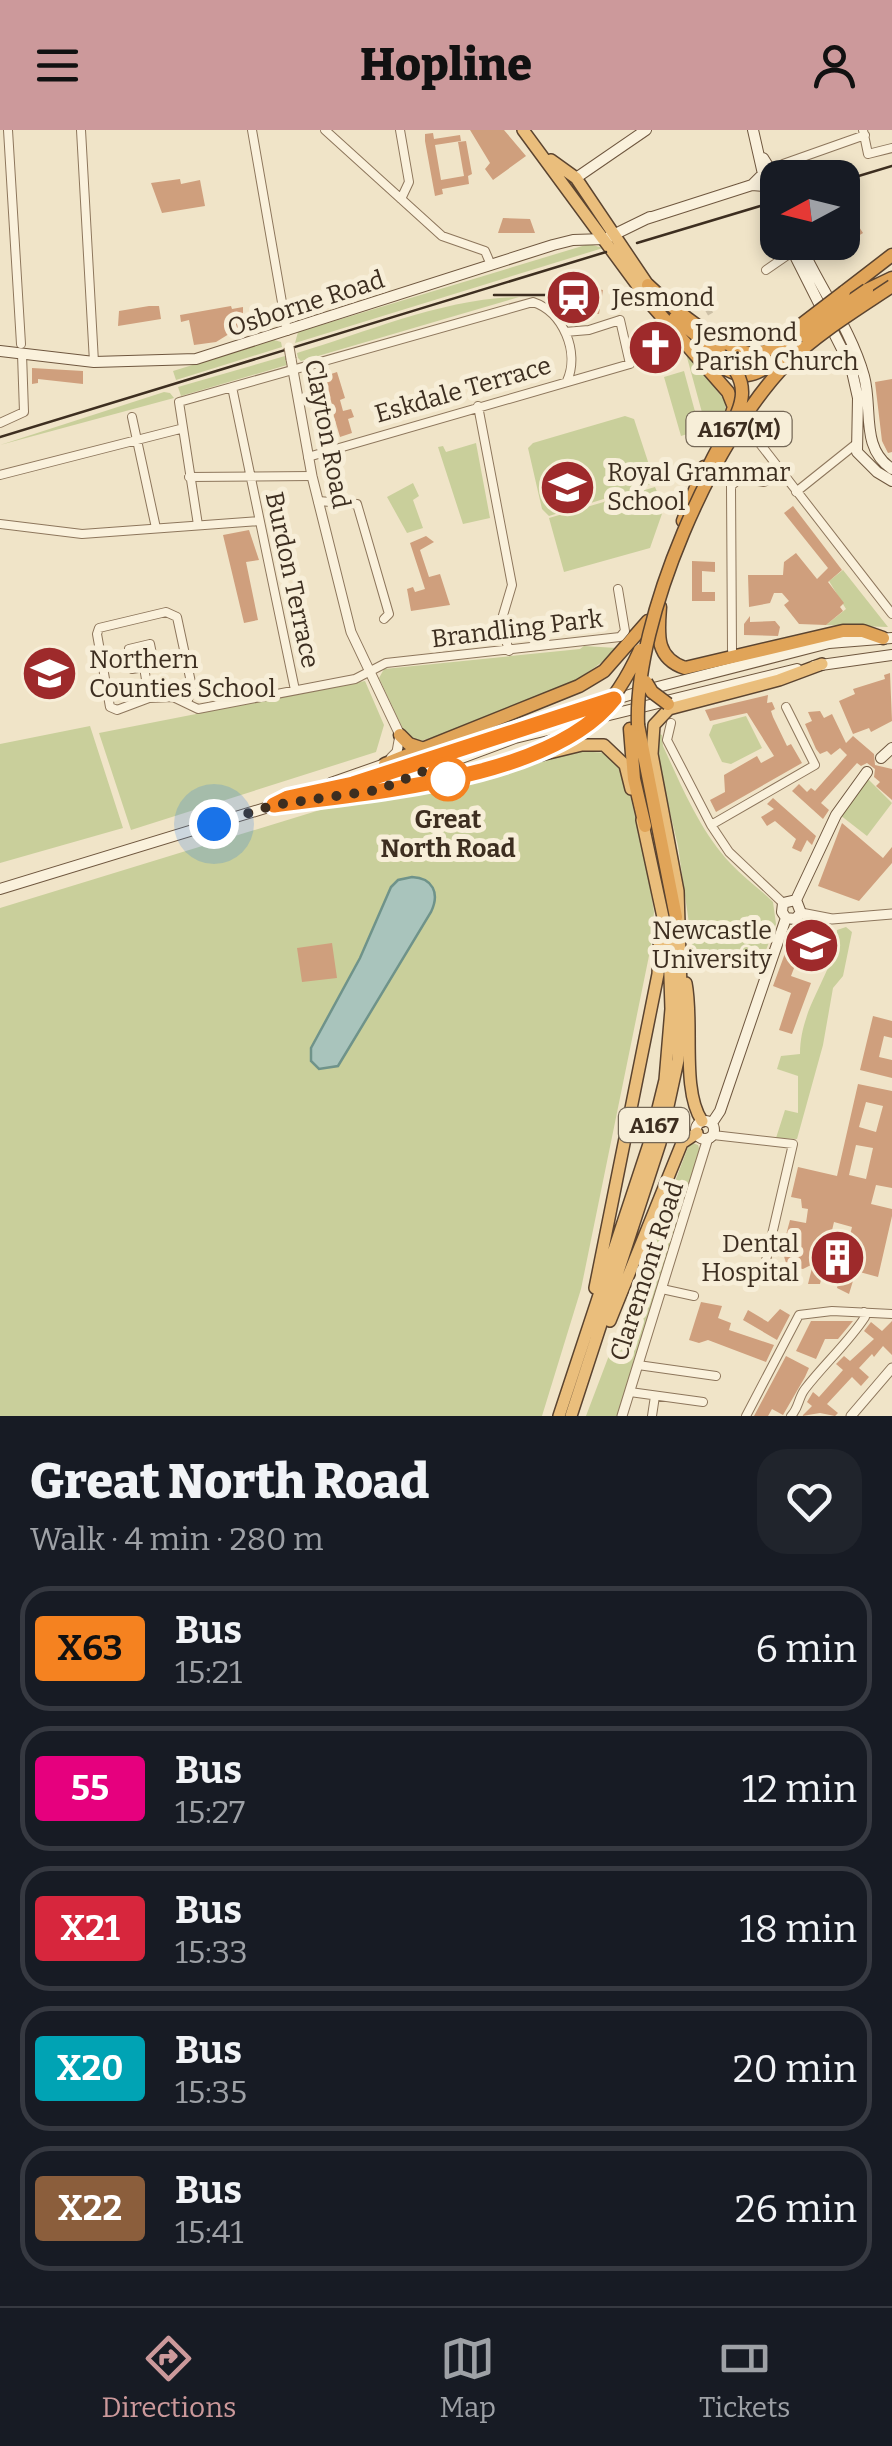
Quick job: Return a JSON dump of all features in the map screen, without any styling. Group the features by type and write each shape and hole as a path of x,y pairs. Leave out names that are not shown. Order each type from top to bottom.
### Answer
{"highway":[{"path":"523,130 586,213 631,257 648,285"},
{"path":"539,151 576,178 651,304"},
{"path":"576,178 570,185 586,213"},
{"name":"A167(M)","path":"651,304 723,370 735,376 749,376 764,370 844,292 892,255"},
{"name":"A167(M)","path":"682,521 719,448 801,336 867,290 892,282"},
{"name":"A167(M)","path":"648,285 677,311 747,353 764,352 801,336 892,282"},
{"name":"A167(M)","path":"697,502 742,424 782,369 816,338 892,282"},
{"name":"A167(M)","path":"494,766 571,735 603,712 624,683 660,600 708,464 744,397 739,372 667,310 648,285"},
{"name":"A167(M)","path":"645,826 634,779 634,727 642,644 682,521 734,407 728,392 651,304"},
{"name":"A167(M)","path":"660,600 658,635 668,659 685,668 843,631 863,631 888,638"},
{"name":"A167(M)","path":"651,621 634,727 676,917"},
{"name":"A167(M)","path":"385,764 424,749 505,730 604,671 651,621"},
{"name":"A167(M)","path":"642,644 646,682 652,692 673,705"},
{"path":"666,870 650,740 661,715 673,705 780,680 822,664"},
{"path":"400,735 409,744 424,749"},
{"path":"511,761 594,744 615,751 625,765 635,806 666,870"},
{"path":"378,790 421,785 494,766"},
{"path":"583,1346 635,1115 670,893"},
{"name":"A167","path":"559,1416 650,1140 665,1080 671,976 670,893"},
{"name":"A167","path":"572,1412 660,1143 678,1060 680,954 676,917"},
{"path":"572,1412 682,1143 705,1130 692,1104 692,1022 680,954"}],"main road":[{"path":"576,178 646,130"},
{"path":"753,130 762,160"},
{"name":"Osborne Road","path":"0,351 22,349 94,362 196,360 288,337 491,265 577,237 608,233 760,183"},
{"path":"577,237 586,213"},
{"path":"631,257 627,240 650,218"},
{"path":"801,260 851,367 864,448 877,472 892,481"},
{"path":"864,448 892,469"},
{"path":"288,798 353,784 505,730 646,690 829,644 888,638"},
{"path":"0,889 274,805 378,790 505,730 822,664 892,656"},
{"path":"881,758 892,748"},
{"path":"274,805 385,764"},
{"path":"796,900 783,903 786,918 795,919 801,913 796,900 836,815 867,772"},
{"name":"Claremont Road","path":"705,1130 720,1111 786,918"},
{"path":"635,1115 705,1130"}],"street":[{"path":"0,423 24,412 8,130"},
{"path":"81,130 94,362"},
{"name":"Clayton Road","path":"252,130 318,501 351,632 400,735"},
{"path":"325,130 442,236 484,250 491,265"},
{"path":"400,130 409,182 400,199"},
{"path":"793,160 864,133 868,154 892,148"},
{"path":"766,270 778,260"},
{"path":"198,525 180,429 179,402 232,387 292,363 524,303 545,307 565,332 572,360 566,381"},
{"name":"Eskdale Terrace","path":"308,456 630,364 620,320 589,330 565,332"},
{"path":"232,387 250,478"},
{"path":"478,406 512,585 501,622 509,651"},
{"path":"132,417 156,528"},
{"path":"1,475 180,429"},
{"path":"754,436 892,614"},
{"path":"796,492 842,458 864,448"},
{"path":"732,650 731,486 740,478 764,482 782,474"},
{"name":"Burdon Terrace","path":"189,477 312,476"},
{"name":"Burdon Terrace","path":"250,478 295,690"},
{"path":"318,501 357,504 389,614 384,620"},
{"path":"0,524 82,534 259,521"},
{"name":"Brandling Park","path":"187,703 198,710 355,679 386,663 620,637 624,631 618,589"},
{"path":"166,612 177,617 192,687 187,703 173,698 149,698 118,710 110,708 99,628 166,612"},
{"path":"144,667 149,698"},
{"path":"711,825 815,765 786,707"},
{"path":"671,723 668,740 711,825 729,852 783,903"},
{"path":"385,764 397,752 400,735"},
{"path":"801,913 832,919 892,914"},
{"path":"705,1130 793,1144 764,1269"},
{"name":"Claremont Road","path":"622,1416 662,1289 705,1130"},
{"path":"662,1289 694,1296"},
{"path":"791,1416 804,1391 829,1364 835,1350 856,1336 864,1312"},
{"path":"746,1416 799,1315 892,1314"},
{"path":"638,1365 716,1376"},
{"path":"851,1416 892,1368"},
{"path":"630,1392 703,1402"},
{"path":"652,1416 655,1396"}],"green space":[{"path":"589,244 603,248 295,343 298,332"},
{"path":"519,297 301,361 298,358 297,353 435,310"},
{"path":"274,340 281,342 282,347 176,380 173,371"},
{"path":"685,350 725,401 726,410 714,435 707,431"},
{"path":"285,356 287,365 181,396 178,387"},
{"path":"684,371 700,430 681,436 664,377"},
{"path":"164,392 174,398 0,445"},
{"path":"625,416 634,419 655,483 549,516 542,509 528,448 533,443"},
{"path":"476,443 490,518 463,524 438,447 443,446 446,452"},
{"path":"413,483 419,496 413,500 423,528 407,533 387,497"},
{"path":"655,487 664,508 650,548 564,572 549,518"},
{"path":"843,570 888,627 826,625 846,609 829,581"},
{"path":"584,646 617,648 599,664 551,693 495,717 416,742 407,738 379,678 384,669"},
{"path":"365,681 384,725 376,752 131,830 99,733"},
{"path":"746,716 762,748 731,764 722,762 709,735 713,725"},
{"path":"90,726 123,828 0,863 0,744"},
{"path":"657,733 662,735 677,777 710,837 731,864 773,902 776,924 763,958 695,966 678,846 656,753"},
{"path":"579,751 607,753 624,770 654,912 651,946 581,1289 542,1416 0,1416 0,908 346,802 420,793"},
{"path":"867,778 892,803 867,836 840,815"},
{"path":"846,927 852,932 843,976 833,988 823,1045 797,1139 776,1138 785,1110 798,1113 798,1076 777,1069 781,1056 800,1054 806,1019 831,960 837,930"},
{"path":"690,1142 698,1145 700,1151 617,1416 586,1416"}],"water":[{"path":"398,880 425,880 433,888 431,912 338,1066 319,1069 311,1061 311,1048 360,958 391,887"}],"building":[{"path":"470,130 504,130 526,156 493,180 485,169 490,163"},
{"path":"433,133 434,139 460,135 461,141 435,145 441,180 464,176 458,142 466,141 472,174 468,176 469,184 442,189 443,194 435,196 425,141 425,134"},
{"path":"180,179 181,184 200,180 205,206 162,213 151,183"},
{"path":"503,218 530,219 535,233 498,233"},
{"path":"579,286 603,290 599,314 574,310 575,303 585,305 586,294 578,293"},
{"path":"159,306 161,319 118,326 119,311"},
{"path":"243,307 243,328 229,330 216,342 194,345 189,320 181,322 180,315"},
{"name":"Jesmond Parish Church","path":"653,329 672,356 658,366 639,338"},
{"path":"32,368 83,371 83,384 38,379 38,383 32,384"},
{"path":"337,372 345,398 340,400 343,411 351,409 354,417 348,419 352,433 340,437 330,403 314,408 305,380"},
{"path":"892,379 892,452 888,453 882,441 875,382"},
{"path":"793,506 842,570 828,582 844,603 840,607 843,611 826,625 799,624 784,605 789,601 782,593 774,593 770,603 749,607 748,575 783,575 784,562 796,553 817,579 828,568 784,513"},
{"path":"249,530 259,560 246,562 258,620 244,623 223,535"},
{"path":"426,536 434,542 420,550 429,577 440,574 450,605 411,611 407,589 425,589 410,543"},
{"path":"692,561 715,562 715,572 702,571 702,592 715,592 715,601 692,601"},
{"path":"750,616 750,622 775,621 780,627 778,636 744,635 744,624"},
{"path":"890,673 892,721 871,732 869,728 853,734 839,701 855,694 853,689 885,679 884,675"},
{"path":"768,695 767,703 772,702 773,717 787,746 791,744 802,763 716,812 710,800 725,792 724,775 757,756 761,763 774,756 747,713 710,721 705,710"},
{"path":"820,711 824,718 832,714 846,743 853,736 874,754 875,765 892,769 892,800 876,786 880,782 874,777 875,769 867,763 857,763 821,803 829,810 823,819 792,791 799,784 807,792 811,788 815,791 847,755 840,748 831,755 827,751 820,754 816,749 805,724 812,721 808,712"},
{"path":"773,798 816,836 812,845 807,840 801,852 792,848 796,839 775,821 767,826 761,817 774,809 767,804"},
{"path":"842,823 883,858 892,847 892,863 859,901 818,886"},
{"path":"791,937 825,950 820,963 799,955 791,976 811,983 792,1034 779,1030 791,993 773,986"},
{"path":"332,943 337,978 302,982 297,948"},
{"path":"873,1016 892,1021 892,1038 884,1036 879,1057 892,1060 892,1078 860,1070"},
{"path":"858,1084 892,1091 892,1188 876,1185 871,1204 892,1209 892,1216 878,1277 856,1271 849,1294 837,1288 841,1268 825,1263 820,1284 808,1284 813,1264 803,1269 787,1266 782,1250 790,1220 806,1223 808,1209 802,1208 801,1199 791,1197 798,1167 837,1176","holes":["866,1102 883,1106 876,1132 859,1127","856,1145 873,1148 866,1179 849,1175","834,1222 852,1227 845,1255 827,1251"]},
{"path":"701,1302 722,1306 718,1318 731,1323 729,1330 774,1345 766,1362 708,1340 689,1340"},
{"path":"780,1309 790,1315 777,1340 743,1320 748,1310 768,1322"},
{"path":"811,1321 853,1321 838,1339 825,1339 816,1359 796,1351"},
{"path":"892,1321 892,1355 883,1346 874,1357 872,1354 859,1368 869,1377 861,1386 852,1377 827,1404 838,1413 802,1416 812,1406 807,1402 813,1392 819,1397 843,1370 836,1364 844,1356 850,1361 874,1339 864,1331 871,1322 882,1331"},
{"path":"786,1356 809,1368 805,1377 783,1415 772,1409 768,1416 754,1416"}],"tunnel":[{"path":"706,312 711,309"}],"tram line":[{"path":"860,176 892,166"},
{"path":"637,243 760,206"},
{"path":"0,437 606,252"},
{"path":"494,295 546,295"}],"bus line":[{"name":"X63","path":"614,699 592,722 571,735 494,766 421,785 274,805 288,798 353,784 614,699"}],"place":[{"name":"Jesmond","path":"573,298"},
{"name":"Jesmond Parish Church","path":"656,347"},
{"name":"Royal Grammar School","path":"568,487"},
{"name":"Northern Counties School","path":"50,674"},
{"name":"Great North Road","path":"448,779"},
{"name":"Newcastle University","path":"811,945"},
{"name":"Dental Hospital","path":"838,1258"}],"route":[{"path":"214,824 274,805 378,790 439,765 448,779"}]}
